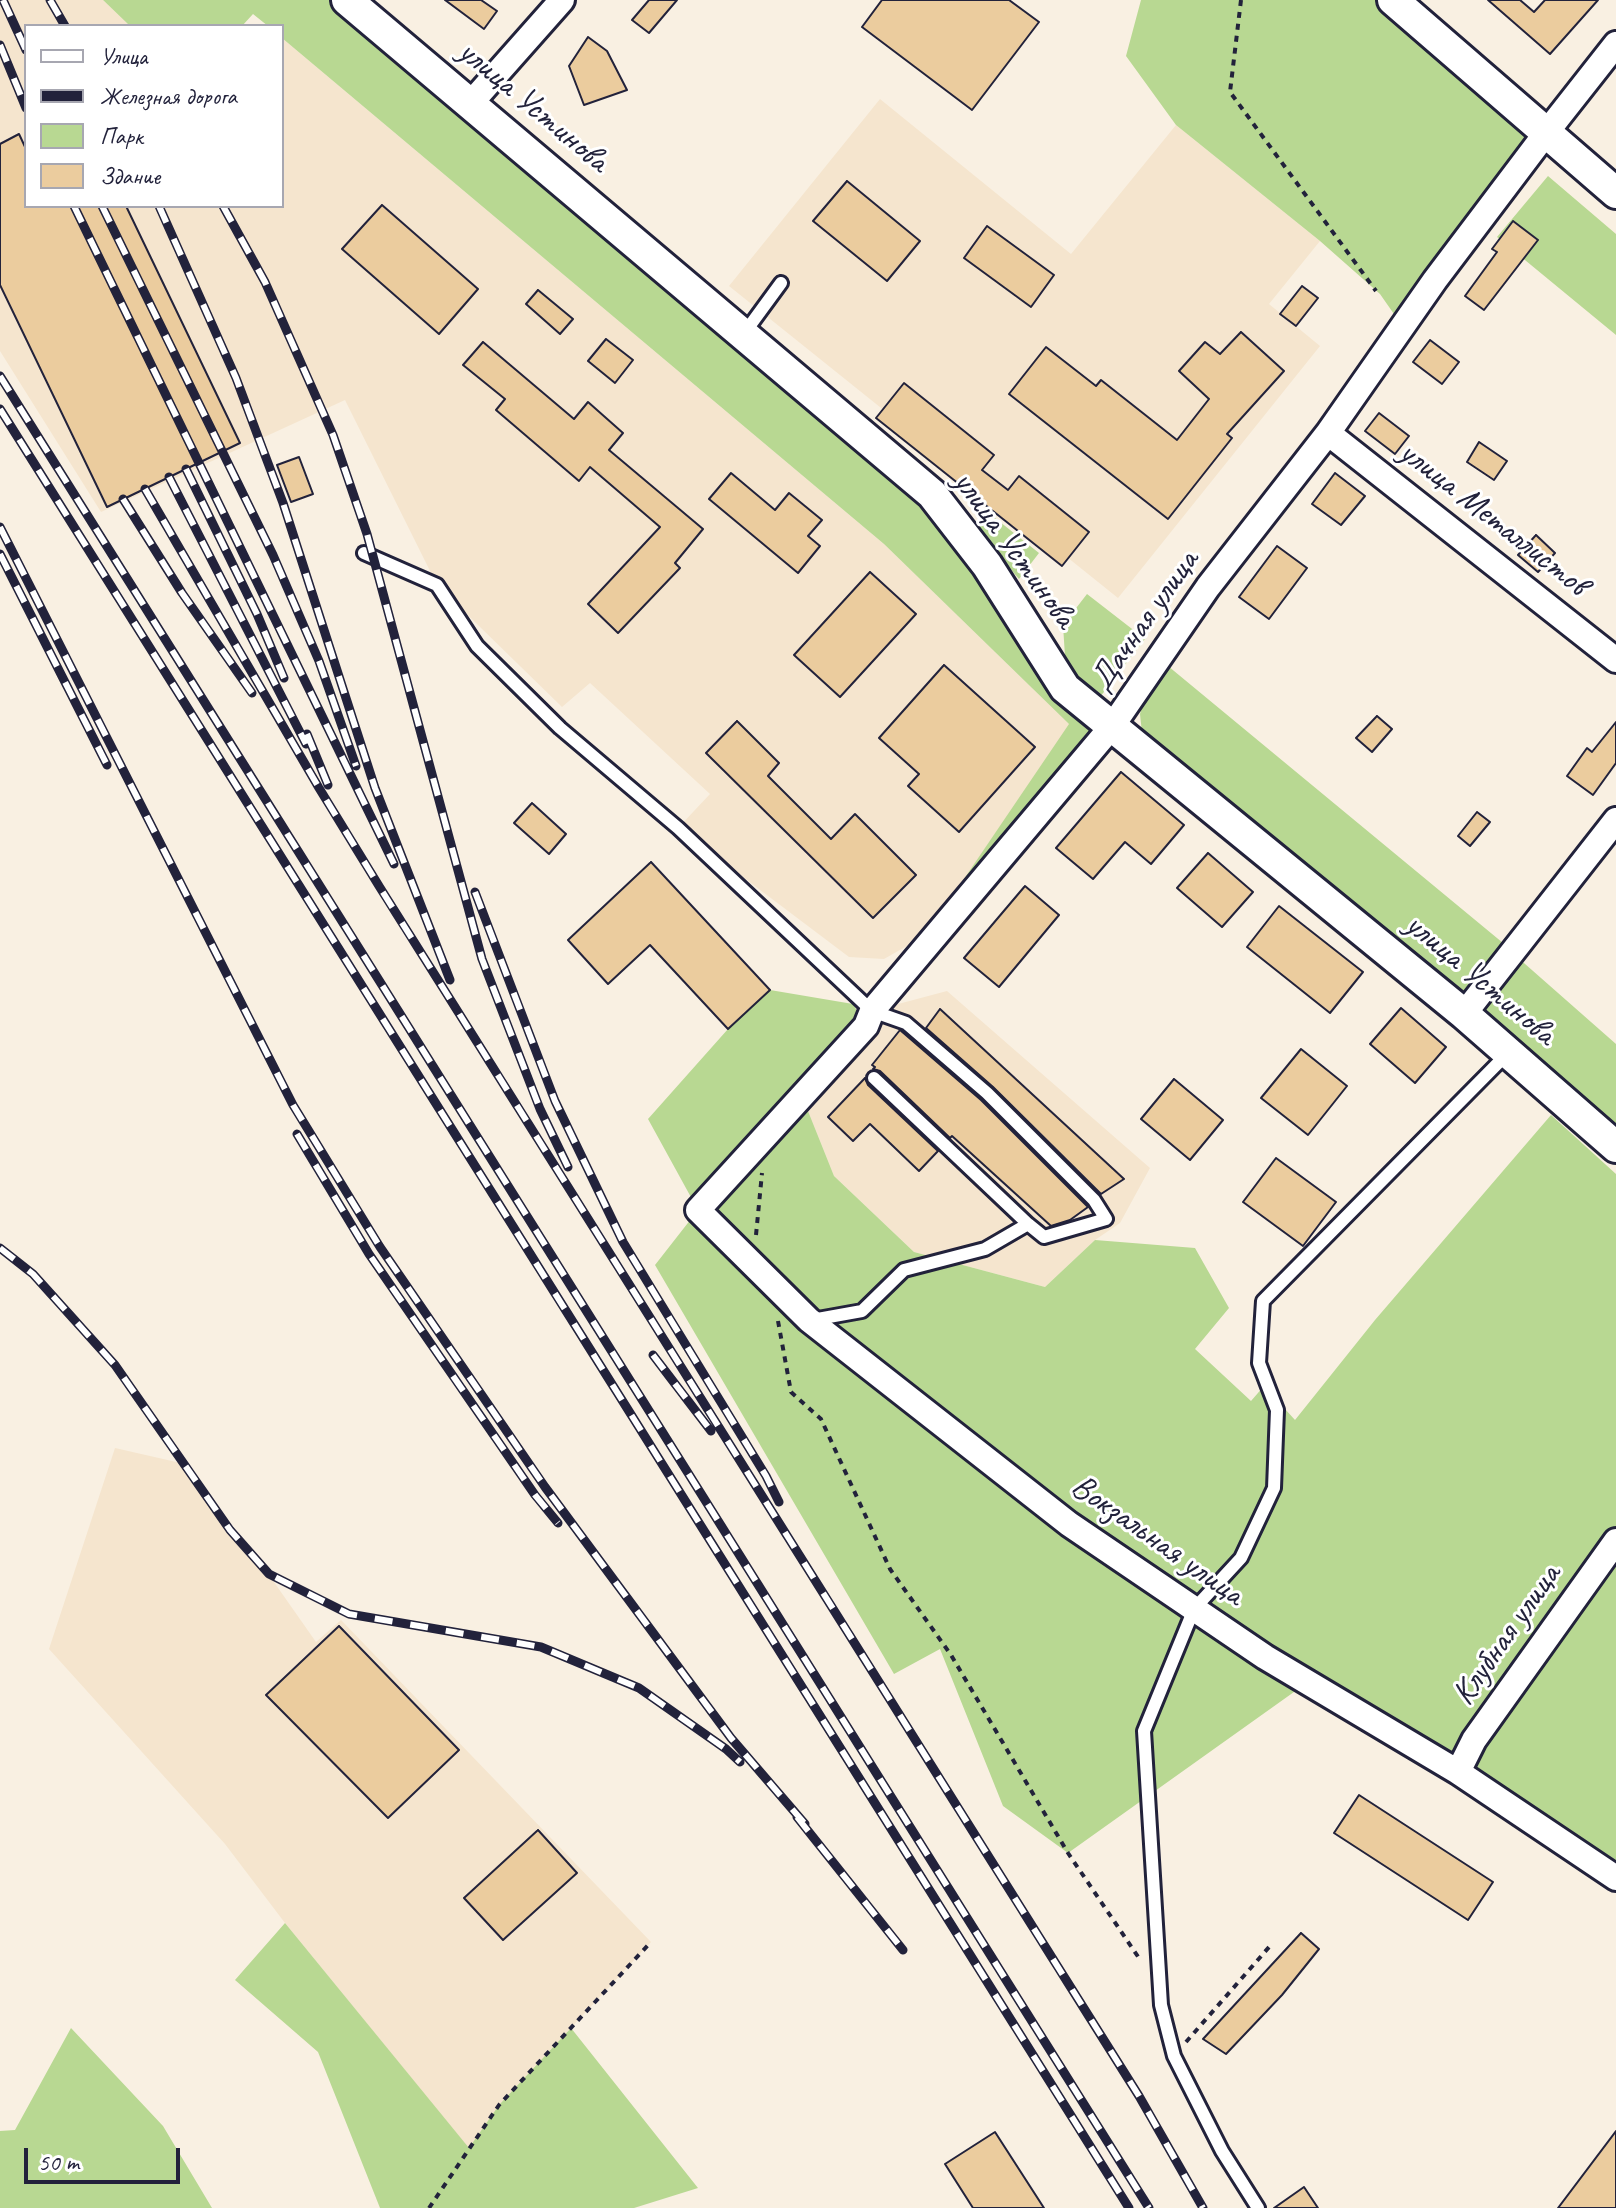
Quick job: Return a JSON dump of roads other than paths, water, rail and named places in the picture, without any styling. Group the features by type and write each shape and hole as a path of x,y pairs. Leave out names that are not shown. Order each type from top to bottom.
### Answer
{"street":[{"name":"улица Устинова","path":"347,0 932,494 987,565 1065,688 1464,1014 1616,1147"},
{"path":"470,104 562,0"},
{"path":"1393,0 1616,193"},
{"name":"Дачная улица","path":"698,1210 866,1026 872,1011 1113,725 1208,587 1328,433 1435,280 1616,44"},
{"name":"улица Металлистов","path":"1328,433 1616,660"},
{"path":"1464,1014 1616,820"},
{"name":"Вокзальная улица","path":"698,1210 809,1320 1069,1524 1265,1657 1458,1772 1616,1878"},
{"name":"Клубная улица","path":"1458,1772 1474,1740 1616,1541"}],"lane":[{"path":"743,335 781,283"},
{"path":"364,553 437,585 477,646 560,728 678,828 872,1011 906,1023 987,1093 1094,1200 1106,1219 1044,1237 874,1078"},
{"path":"1258,2208 1222,2151 1174,2056 1161,1994 1144,1731 1194,1609 1241,1558 1274,1488 1277,1410 1259,1363 1263,1301 1508,1053"},
{"path":"809,1320 862,1311 904,1270 985,1249 1028,1224"}],"railway":[{"path":"3,0 24,46"},
{"path":"50,0 64,24"},
{"path":"0,45 24,103"},
{"path":"75,208 394,864"},
{"path":"103,208 273,555 319,661 356,766"},
{"path":"160,208 236,378 283,503 375,788 450,980"},
{"path":"224,208 265,282 333,435 367,534 482,959 540,1109 568,1167"},
{"path":"0,376 1149,2208"},
{"path":"0,409 1129,2208"},
{"path":"186,469 257,614 284,678"},
{"path":"169,477 306,744"},
{"path":"145,489 379,886 1139,2096 1203,2208"},
{"path":"123,499 182,593 252,693"},
{"path":"0,527 293,1105 380,1247 545,1487 731,1738 805,1824"},
{"path":"0,554 107,765"},
{"path":"307,734 328,785"},
{"path":"475,892 555,1101 623,1242 779,1502"},
{"path":"297,1134 369,1254 535,1495 558,1523"},
{"path":"0,1248 33,1274 115,1365 230,1530 269,1574 349,1614 541,1647 639,1688 740,1762"},
{"path":"653,1355 711,1431"},
{"path":"797,1817 903,1950"}]}
